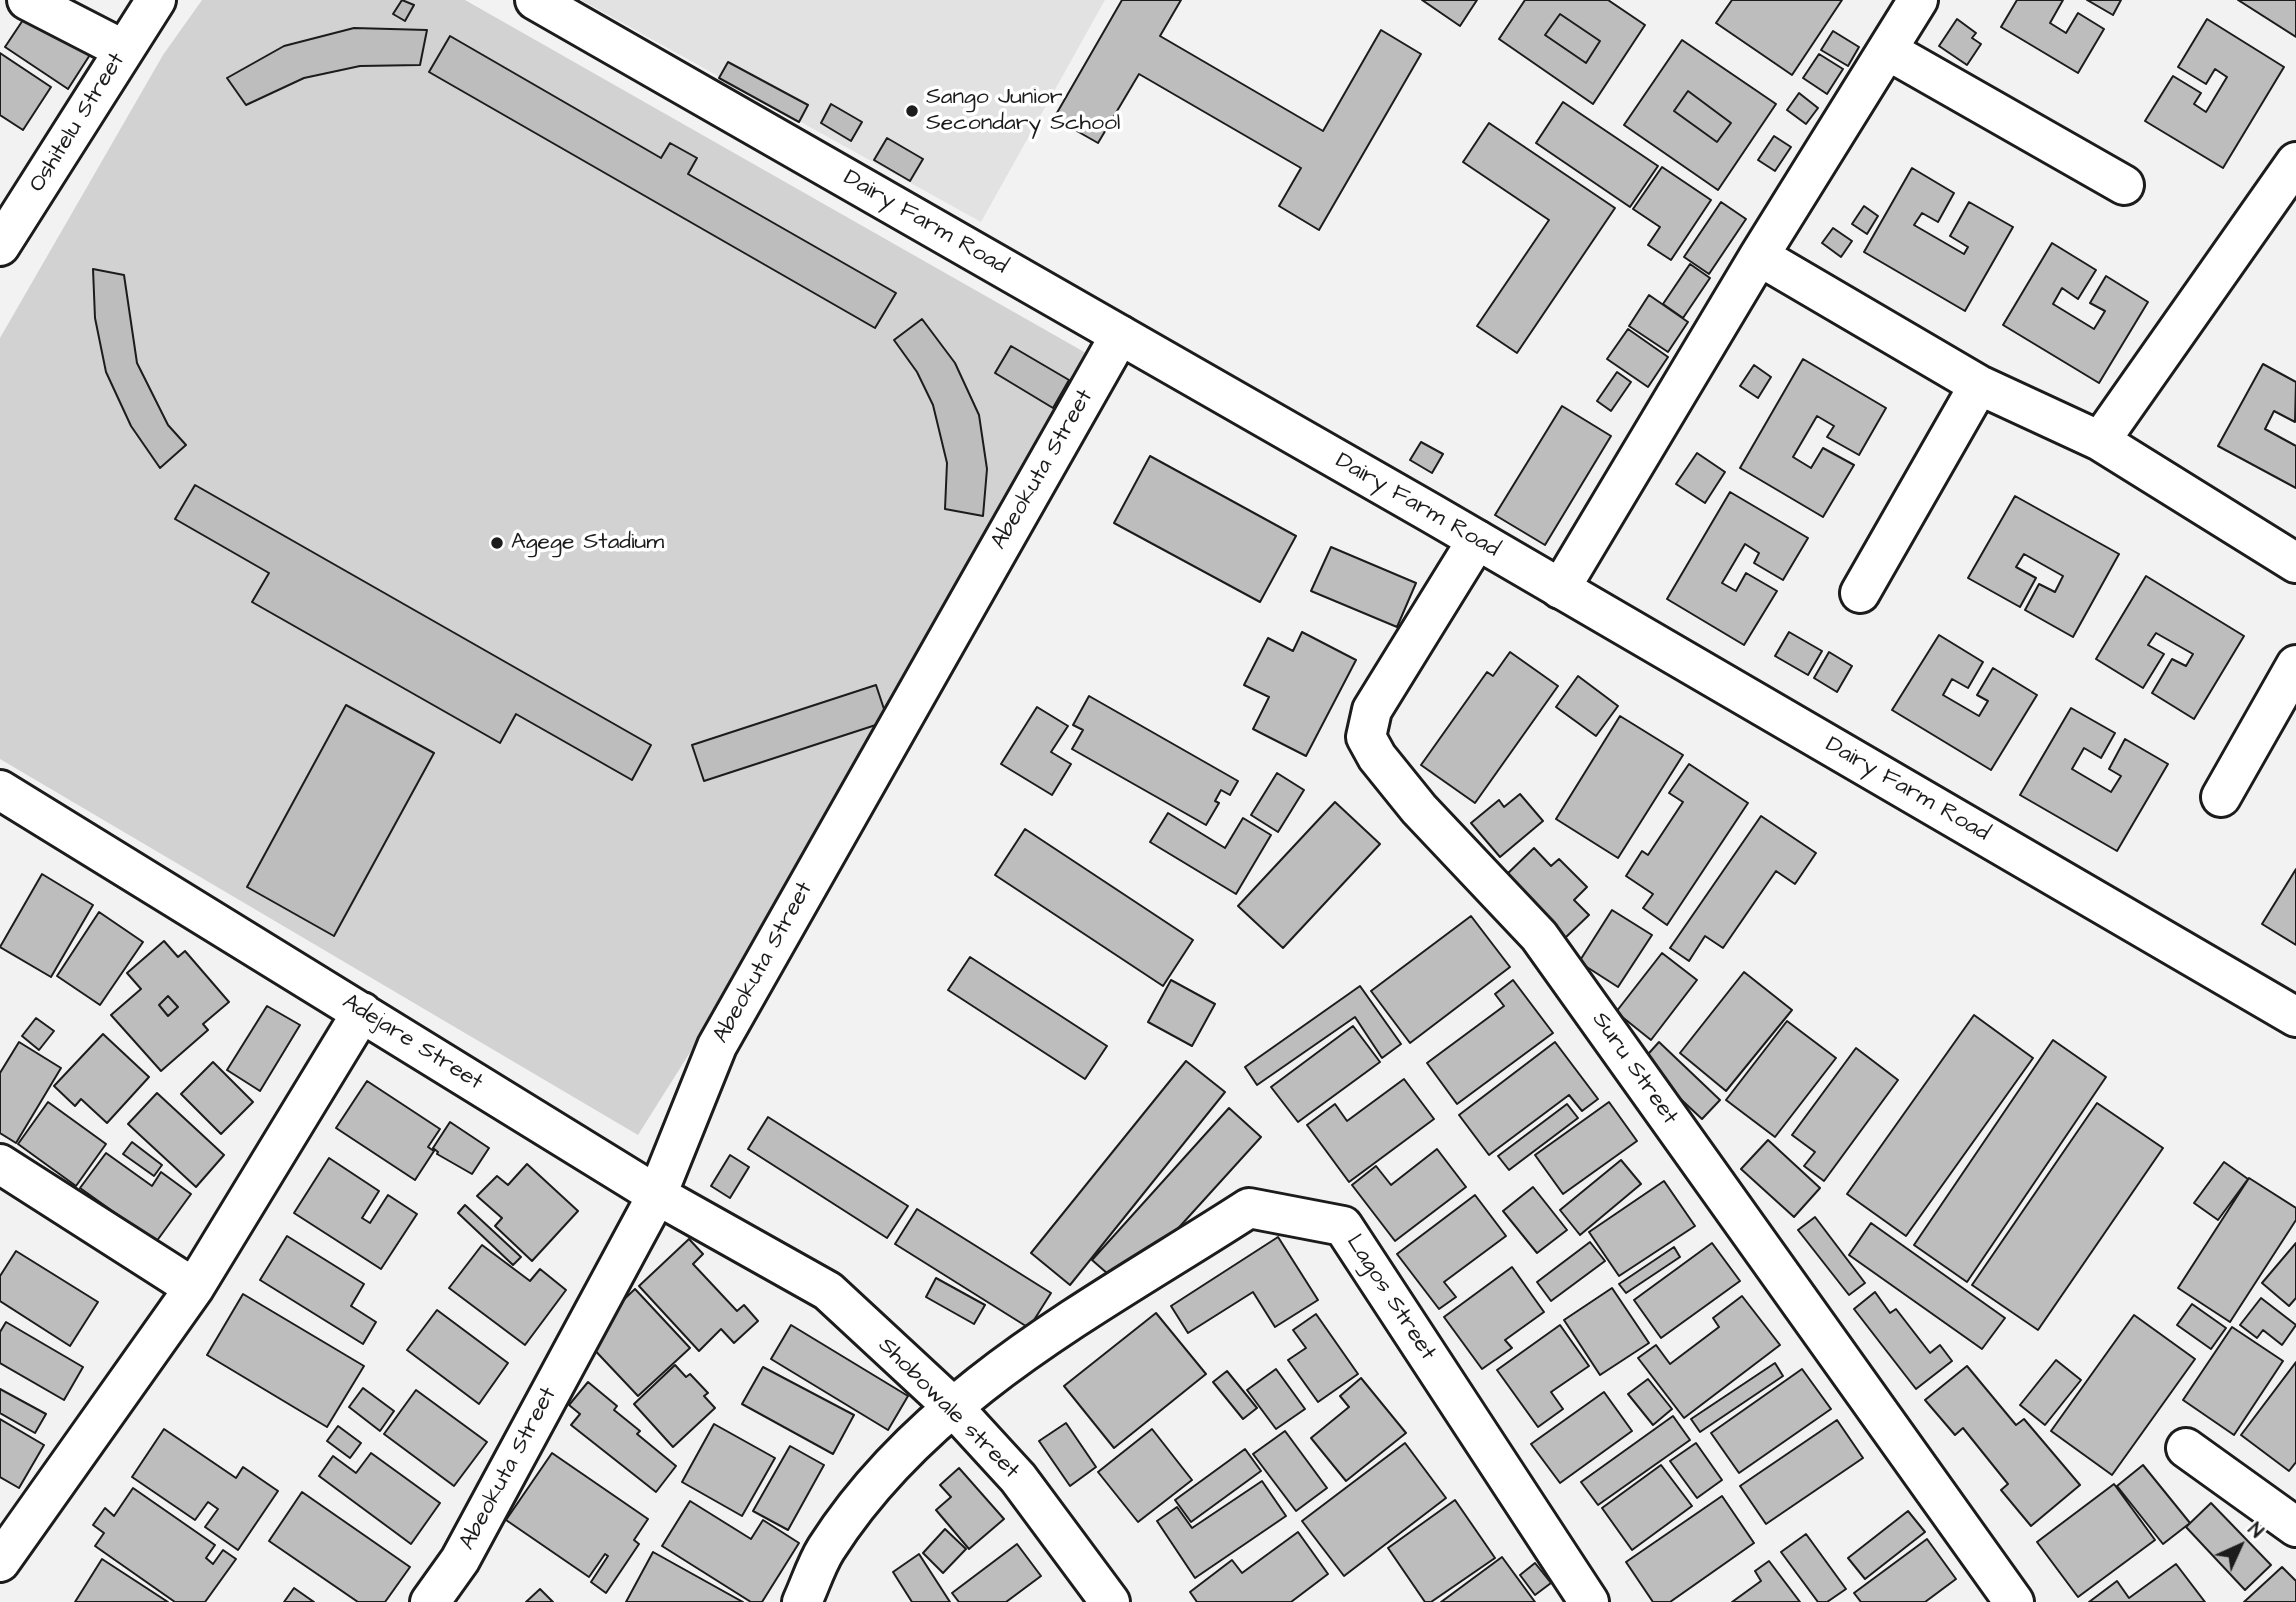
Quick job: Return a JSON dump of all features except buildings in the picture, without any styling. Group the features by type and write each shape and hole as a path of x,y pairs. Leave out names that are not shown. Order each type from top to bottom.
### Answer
{"street":[{"path":"27,0 124,50"},
{"name":"Oshitelu Street","path":"0,246 156,0"},
{"name":"Dairy Farm Road","path":"535,0 1477,540 2296,1017"},
{"path":"1560,589 1759,256 1918,0"},
{"path":"1887,50 2124,185"},
{"path":"2100,441 2296,162"},
{"path":"1759,256 1979,385 2100,441 2296,563"},
{"name":"Abeokuta Street","path":"430,1602 460,1560 657,1195 716,1046 1121,335"},
{"path":"1860,593 1979,385"},
{"name":"Suru Street","path":"1477,540 1372,710 1366,737 1377,757 1419,808 1539,936 2014,1602"},
{"path":"2221,797 2296,665"},
{"name":"Adejare Street","path":"0,790 657,1195 828,1291"},
{"path":"0,1562 194,1288 362,1012"},
{"path":"0,1164 194,1288"},
{"name":"Lagos Street","path":"802,1602 825,1551 865,1493 952,1406 1017,1358 1250,1208 1343,1226 1588,1602"},
{"name":"Shobowale street","path":"828,1291 952,1406 1018,1478 1110,1602"},
{"path":"2186,1448 2296,1527"}],"shaded area":[{"name":"Agege Stadium","path":"202,0 465,0 1093,357 893,730 638,1135 0,759 0,338 163,55"},
{"name":"Sango Junior Secondary School","path":"581,0 1105,0 981,222"}],"place":[{"name":"Sango Junior Secondary School","path":"912,111"},
{"name":"Agege Stadium","path":"497,543"}]}
